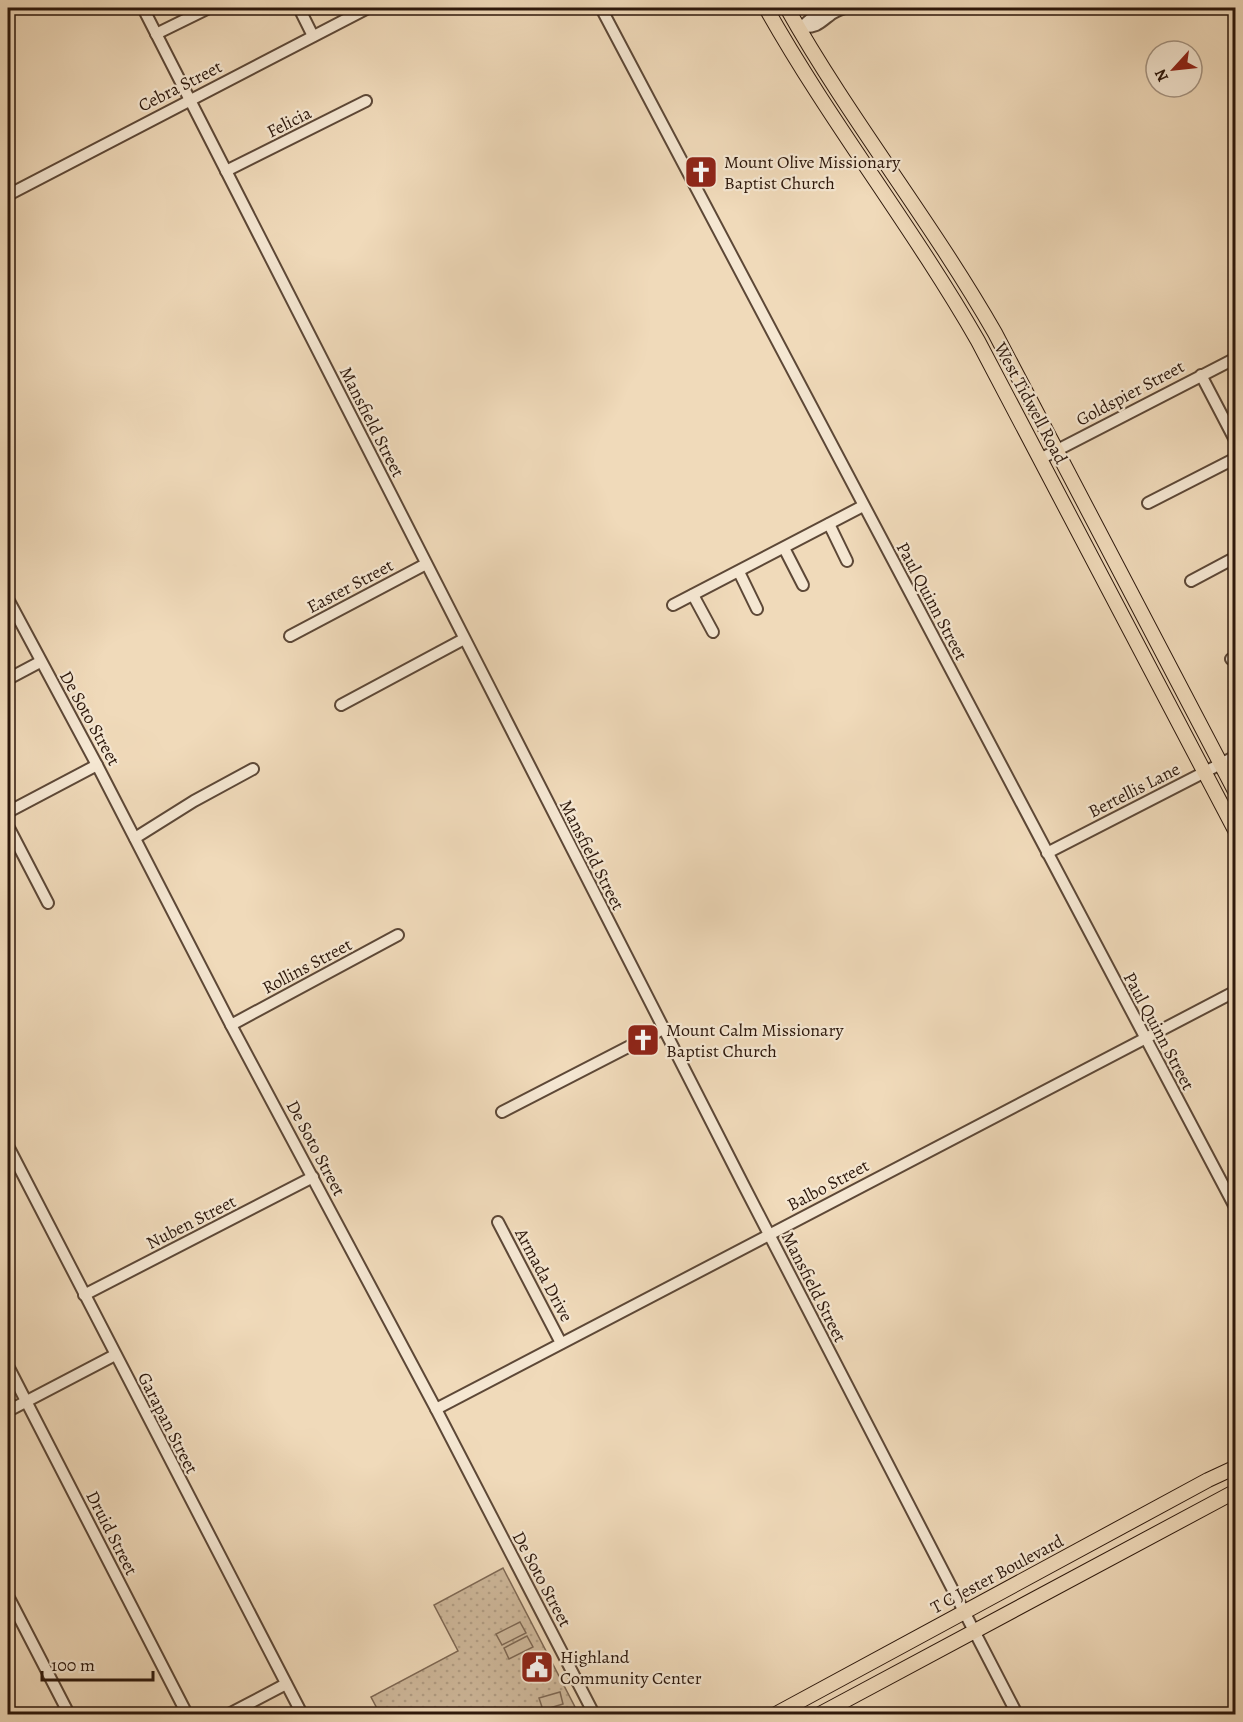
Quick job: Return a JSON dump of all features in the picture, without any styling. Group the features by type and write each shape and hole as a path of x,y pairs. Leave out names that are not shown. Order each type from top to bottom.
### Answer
{"main road":[{"name":"West Tidwell Road","path":"766,8 810,84 907,227 954,299 978,341 1236,832"},
{"name":"West Tidwell Road","path":"787,8 801,28 830,82 968,286 995,333 1236,793"},
{"path":"907,227 922,217"},
{"path":"978,341 995,333"},
{"path":"1122,615 1137,606"},
{"name":"T C Jester Boulevard","path":"776,1714 1236,1467"},
{"path":"1208,1480 1217,1500"},
{"path":"820,1714 1236,1491"},
{"path":"1084,1548 1095,1566"},
{"path":"855,1672 865,1690"}],"street":[{"name":"Mansfield Street","path":"143,8 663,1029 1017,1714"},
{"path":"156,34 208,8"},
{"path":"299,8 313,36"},
{"name":"Cebra Street","path":"8,195 368,8"},
{"name":"Paul Quinn Street","path":"601,8 1236,1209"},
{"path":"801,28 807,20 828,11 844,8"},
{"name":"Felicia","path":"226,171 366,101"},
{"name":"Goldspier Street","path":"1040,459 1236,358"},
{"path":"1201,375 1236,442"},
{"path":"1148,503 1236,458"},
{"path":"673,605 863,506"},
{"path":"829,524 848,561"},
{"path":"783,548 803,585"},
{"path":"1191,581 1236,557"},
{"name":"Easter Street","path":"290,636 426,564"},
{"path":"739,572 757,609"},
{"path":"693,595 712,632"},
{"name":"De Soto Street","path":"8,599 40,662 98,765 231,1025 436,1409 594,1714"},
{"path":"341,705 464,639"},
{"path":"8,679 40,662"},
{"name":"Bertellis Lane","path":"1047,853 1236,756"},
{"path":"8,812 98,765"},
{"path":"135,838 194,801 253,770"},
{"path":"8,826 48,903"},
{"name":"Rollins Street","path":"231,1025 398,935"},
{"name":"Balbo Street","path":"436,1409 1236,991"},
{"path":"502,1112 663,1029"},
{"name":"Garapan Street","path":"8,1146 302,1714"},
{"name":"Nuben Street","path":"84,1295 313,1177"},
{"name":"Armada Drive","path":"498,1222 561,1343"},
{"path":"8,1411 115,1355"},
{"name":"Druid Street","path":"8,1366 188,1714"},
{"path":"8,1596 69,1714"},
{"path":"229,1714 286,1684"}],"shaded area":[{"path":"503,1568 575,1707 561,1714 380,1714 371,1697 458,1651 434,1605"},
{"path":"520,1622 526,1633 502,1645 496,1634"},
{"path":"527,1636 533,1647 509,1659 504,1648"},
{"path":"560,1692 563,1704 543,1710 539,1698"}],"place":[{"name":"Mount Olive Missionary Baptist Church","path":"701,172"},
{"name":"Mount Calm Missionary Baptist Church","path":"643,1040"},
{"name":"Highland Community Center","path":"537,1667"}]}
